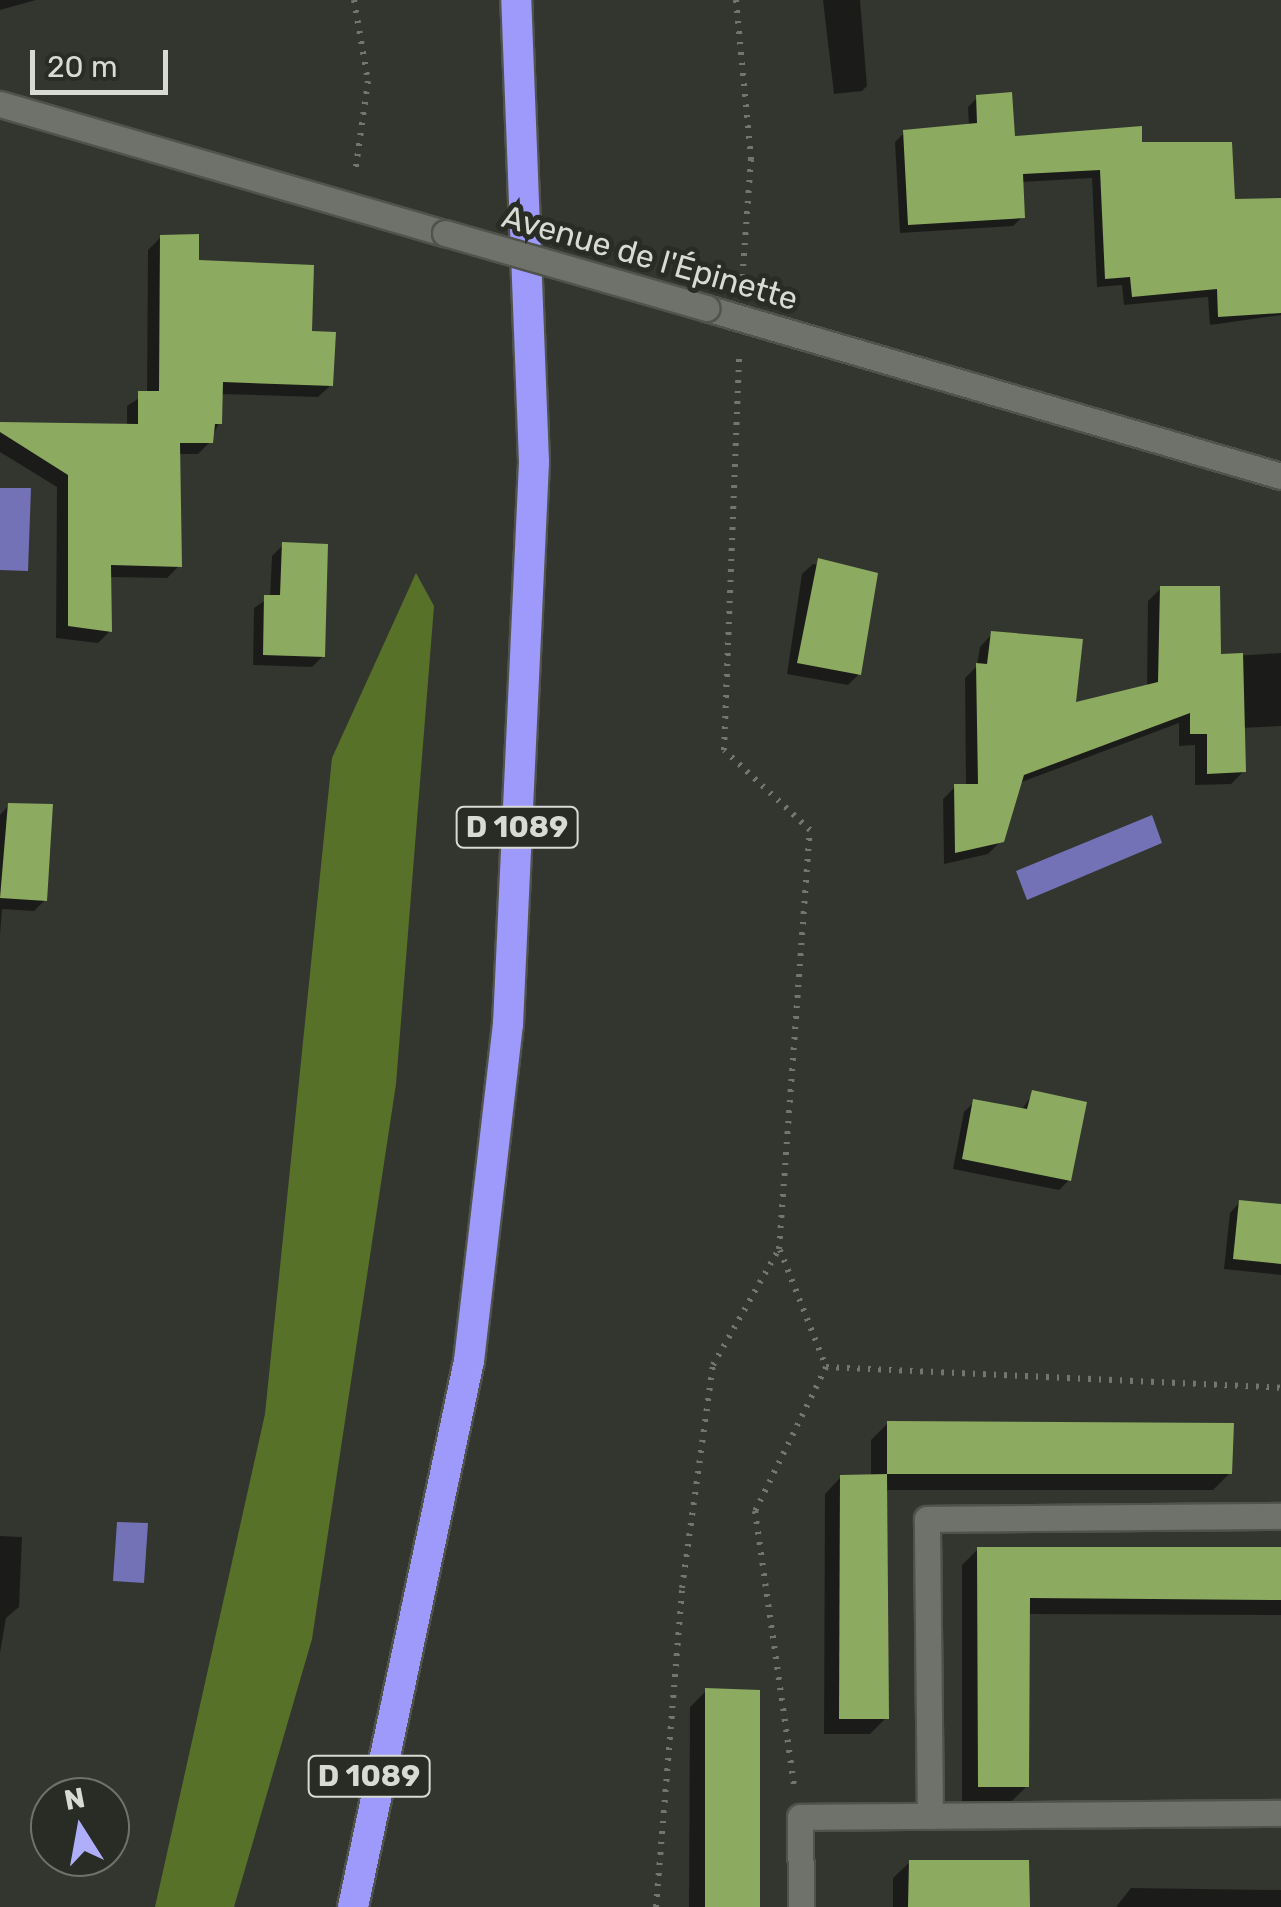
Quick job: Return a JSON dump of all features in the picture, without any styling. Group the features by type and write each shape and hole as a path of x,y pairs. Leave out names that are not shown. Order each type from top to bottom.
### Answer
{"highway":[{"name":"D 1089","path":"334,1907 405,1646 469,1361 508,1024 534,462 516,0"},
{"path":"353,1907 405,1646"}],"street":[{"name":"Avenue de l'Épinette","path":"0,104 1281,476"},
{"path":"930,1816 927,1519 1281,1516"},
{"path":"801,1907 800,1817 1281,1813"}],"path":[{"path":"349,205 368,81 354,0"},
{"path":"656,1907 682,1588 714,1366 780,1249 810,830 724,750 740,318 751,159 736,0"},
{"path":"780,1249 826,1367 755,1512 800,1817"},
{"path":"826,1367 1281,1388"}],"green space":[{"path":"416,573 434,606 396,1084 312,1639 234,1907 155,1907 265,1414 332,758"}],"shaded area":[{"path":"0,488 31,488 28,571 0,570"},
{"path":"1152,815 1162,843 1027,900 1016,871"},
{"path":"117,1522 148,1523 144,1583 113,1581"}],"building":[{"path":"1012,92 1015,136 1142,126 1142,142 1232,142 1235,199 1281,198 1281,313 1218,317 1217,289 1132,297 1130,277 1105,279 1100,170 1023,174 1025,218 908,225 903,130 977,123 976,95"},
{"path":"199,234 199,260 314,265 312,331 336,332 333,386 223,382 222,424 215,424 213,443 180,443 182,567 111,565 112,632 68,626 68,475 0,432 0,422 138,424 138,391 159,391 160,235"},
{"path":"282,542 328,544 325,657 263,655 264,595 280,595"},
{"path":"818,558 878,573 861,675 797,663"},
{"path":"1160,586 1220,586 1221,654 1243,653 1246,772 1207,774 1207,734 1190,734 1190,713 1024,775 1004,842 955,853 954,784 978,784 976,663 987,664 991,631 1083,639 1076,702 1158,682"},
{"path":"8,803 53,804 47,901 0,898"},
{"path":"1032,1090 1087,1102 1071,1181 962,1159 973,1099 1027,1109"},
{"path":"1239,1200 1281,1204 1281,1264 1233,1259"},
{"path":"887,1421 1234,1423 1232,1474 887,1474"},
{"path":"887,1474 889,1719 839,1719 840,1475"},
{"path":"977,1547 1281,1547 1281,1600 1030,1598 1029,1787 978,1787"},
{"path":"705,1688 760,1690 760,1907 705,1907"},
{"path":"909,1860 1029,1860 1030,1907 908,1907"}]}
